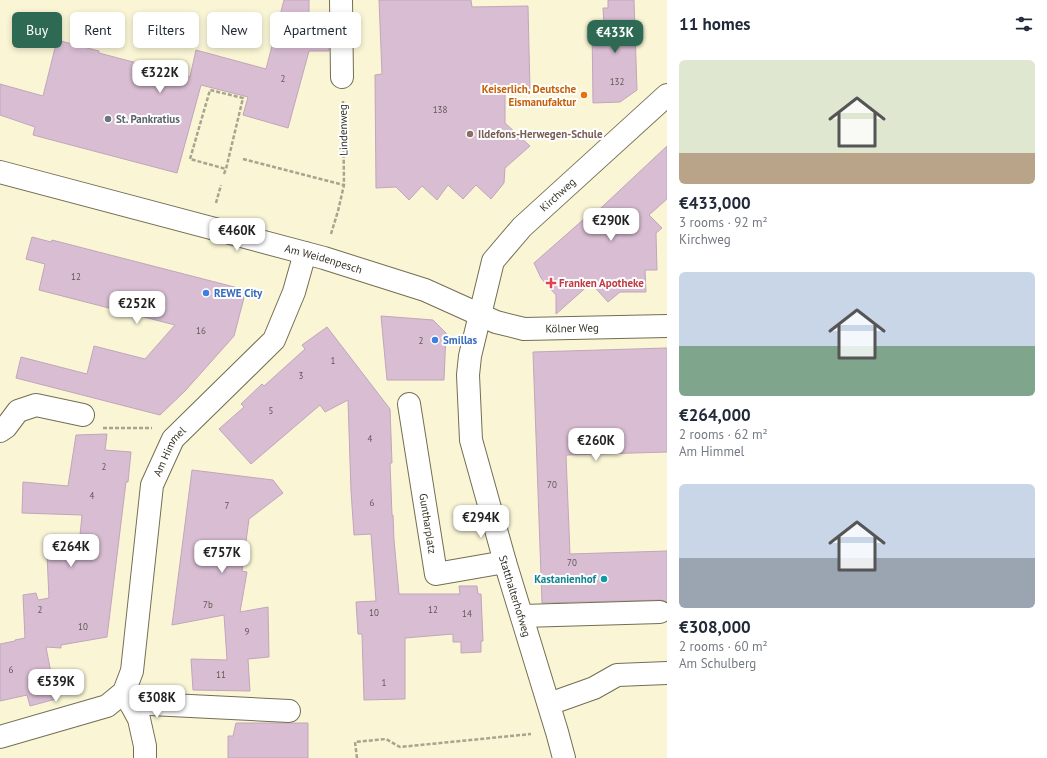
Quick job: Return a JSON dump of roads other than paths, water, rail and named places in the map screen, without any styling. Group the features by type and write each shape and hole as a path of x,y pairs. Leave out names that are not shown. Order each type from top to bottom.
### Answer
{"street":[{"path":"341,0 342,77"},
{"name":"Kirchweg","path":"480,314 493,261 503,248 522,227 667,94"},
{"name":"Am Weidenpesch","path":"0,172 314,255 425,290 480,314"},
{"name":"Am Himmel","path":"127,697 132,671 152,485 172,440 274,340 294,292 314,255"},
{"name":"Kölner Weg","path":"480,314 496,322 524,329 667,326"},
{"name":"Statthalterhofweg","path":"480,314 470,356 468,375 471,440 505,562 549,704 564,758"},
{"name":"Guntharplatz","path":"409,404 436,574 505,562"},
{"path":"0,432 6,427 18,411 36,405 83,415"},
{"path":"522,616 660,612"},
{"path":"549,704 594,688 617,675 667,673"},
{"path":"127,697 139,719 145,746 145,758"},
{"path":"0,737 107,706 127,697 289,711"}],"place":[{"name":"Keiserlich, Deutsche Eismanufaktur","path":"584,95"},
{"name":"St. Pankratius","path":"108,119"},
{"name":"Ildefons-Herwegen-Schule","path":"470,134"},
{"name":"Franken Apotheke","path":"551,283"},
{"name":"REWE City","path":"206,293"},
{"name":"Smillas","path":"435,340"},
{"name":"Kastanienhof","path":"604,579"}]}
